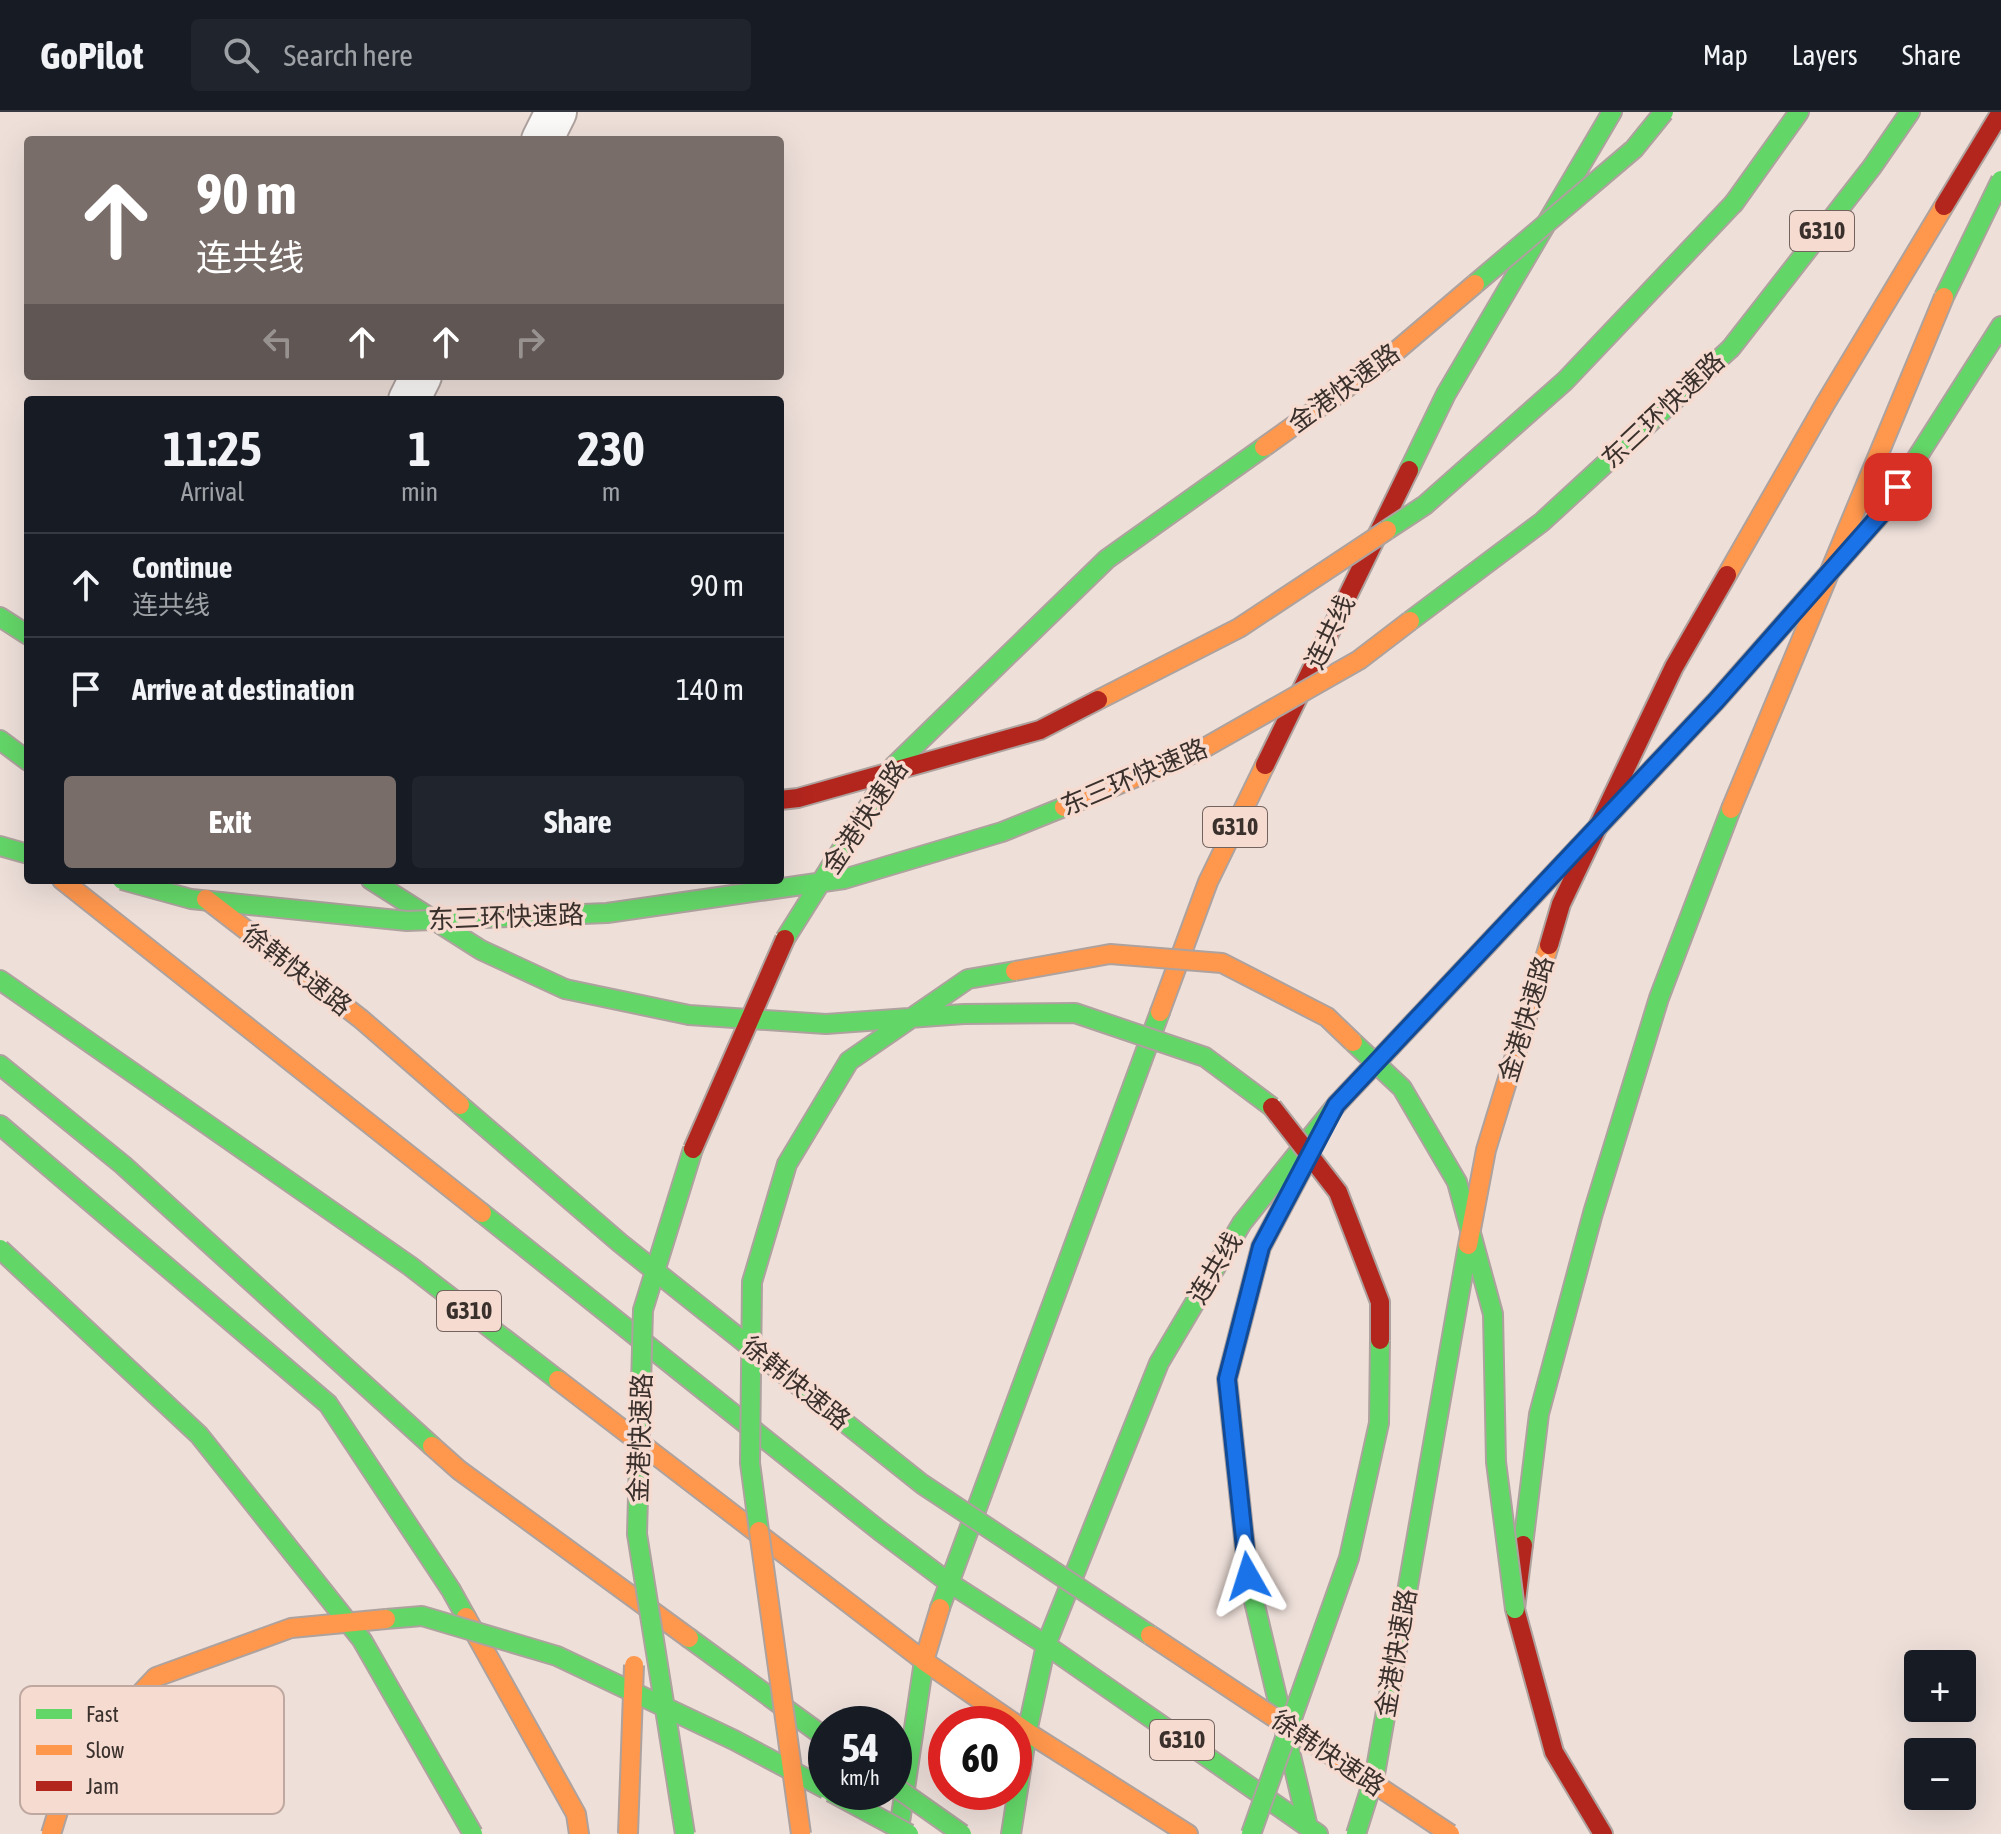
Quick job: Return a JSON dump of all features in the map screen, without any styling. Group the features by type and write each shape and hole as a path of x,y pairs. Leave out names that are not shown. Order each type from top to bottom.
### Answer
{"main road":[{"name":"连共线","path":"898,1834 924,1661 948,1582 1208,882 1446,394 1612,112"},
{"name":"金港快速路","path":"685,1834 637,1534 643,1310 694,1146 780,948 894,766 1107,559 1388,358 1634,149 1664,112"},
{"path":"784,800 1040,730 1239,628 1425,505 1565,381 1734,203 1799,112"},
{"name":"东三环快速路","path":"137,884 191,899 407,921 607,913 844,879 1002,832 1199,751 1359,660 1542,522 1731,348 1872,167 1910,112"},
{"name":"金港快速路","path":"1356,1834 1375,1774 1486,1150 1561,904 1674,667 1825,404 2001,112"},
{"path":"1515,1609 1539,1414 1593,1213 1659,998 1731,809 1925,338 2001,180"},
{"name":"连共线","path":"1032,1709 1046,1645 1159,1363 1242,1223 1336,1105 1716,701 1881,514 2001,326"},
{"path":"0,617 24,632"},
{"path":"0,740 24,761"},
{"path":"0,759 24,763"},
{"path":"0,831 24,851"},
{"path":"0,846 24,853"},
{"path":"67,884 948,1582"},
{"name":"徐韩快速路","path":"186,884 361,1019 620,1243 922,1484 1450,1834"},
{"path":"377,884 481,950 565,989 689,1015 826,1024 964,1014 1075,1013 1205,1057 1272,1107 1338,1192 1380,1302 1379,1423 1349,1558 1251,1834"},
{"path":"801,1834 750,1463 752,1282 787,1164 849,1061 968,979 1110,954 1222,963 1327,1017 1402,1088 1457,1182 1493,1314 1496,1462 1515,1609 1554,1752 1603,1834"},
{"name":"G310","path":"0,980 410,1266 924,1661 989,1706"},
{"path":"0,1065 123,1165 459,1470 808,1725"},
{"path":"1313,1831 1248,1576 1227,1379 1261,1247 1336,1105"},
{"path":"0,1125 328,1404 451,1590 576,1814 579,1834"},
{"path":"0,1249 199,1435 362,1640 473,1834"},
{"path":"628,1834 637,1534"},
{"name":"G310","path":"948,1582 1046,1645 1313,1831"},
{"path":"148,1686 156,1677 291,1628 422,1616 557,1656 734,1740 808,1780"},
{"name":"G310","path":"1032,1735 1188,1834"},
{"path":"912,1799 962,1834"},
{"path":"864,1810 909,1834"},
{"name":"连共线","path":"1011,1834 1015,1810"},
{"path":"51,1834 57,1814"}],"street":[{"path":"544,136 556,112"}],"traffic: fast":[{"path":"1409,470 1446,394 1612,112"},
{"path":"1475,284 1634,149 1664,112"},
{"path":"1734,203 1799,112"},
{"path":"1731,348 1872,167 1910,112"},
{"path":"1944,297 2001,180"},
{"path":"1387,530 1425,505 1565,381 1734,203"},
{"path":"1578,848 1716,701 1881,514 2001,326"},
{"path":"1410,621 1542,522 1731,348"},
{"path":"785,939 894,766 1107,559 1264,447"},
{"path":"0,617 24,632"},
{"path":"0,740 24,758"},
{"path":"137,884 191,899 407,921 607,913 844,879 1002,832 1064,807"},
{"path":"1523,1545 1539,1414 1593,1213 1659,998 1731,809"},
{"path":"0,846 24,853"},
{"path":"377,884 481,950 565,989"},
{"path":"759,1531 750,1463 752,1282 787,1164 849,1061 968,979 1015,971"},
{"path":"0,980 410,1266 558,1380"},
{"path":"565,989 689,1015 826,1024 964,1014 1075,1013 1205,1057 1272,1107"},
{"path":"940,1608 1160,1012"},
{"path":"1353,1042 1402,1088 1457,1182 1493,1314 1496,1462 1515,1609"},
{"path":"0,1065 123,1165 432,1446"},
{"path":"1046,1645 1159,1363 1242,1223 1337,1104"},
{"path":"460,1105 620,1243 922,1484 1150,1635"},
{"path":"0,1125 328,1404 466,1617"},
{"path":"685,1834 637,1534 643,1310 693,1149"},
{"path":"1308,1158 1261,1247 1227,1379 1248,1576 1308,1827"},
{"path":"482,1213 948,1582"},
{"path":"1356,1834 1375,1774 1468,1245"},
{"path":"0,1249 199,1435 362,1640 473,1834"},
{"path":"1251,1834 1349,1558 1379,1423 1380,1340"},
{"path":"948,1582 1046,1645 1318,1834"},
{"path":"386,1619 422,1616 557,1656 734,1740 808,1779"},
{"path":"689,1638 808,1725"},
{"path":"1011,1834 1027,1732 1046,1645"},
{"path":"899,1829 924,1661 919,1657"},
{"path":"912,1799 962,1834"},
{"path":"864,1810 909,1834"}],"traffic: slow":[{"path":"1727,575 1944,206"},
{"path":"1264,447 1388,358 1475,284"},
{"path":"1731,809 1944,297"},
{"path":"1098,700 1239,628 1387,530"},
{"path":"1064,807 1199,751 1359,660 1410,621"},
{"path":"1160,1012 1208,882 1265,765"},
{"path":"67,884 482,1213"},
{"path":"206,899 361,1019 460,1105"},
{"path":"1468,1245 1486,1150 1549,945"},
{"path":"1015,971 1110,954 1222,963 1327,1017 1353,1042"},
{"path":"558,1380 919,1657"},
{"path":"432,1446 459,1470 689,1638"},
{"path":"759,1531 801,1834"},
{"path":"940,1608 924,1661 1027,1732 1188,1834"},
{"path":"466,1617 576,1814 579,1834"},
{"path":"148,1686 156,1677 291,1628 386,1619"},
{"path":"1150,1635 1450,1834"},
{"path":"628,1834 634,1665"},
{"path":"51,1834 57,1814"}],"traffic: jam":[{"path":"1944,206 2001,112"},
{"path":"1265,765 1409,470"},
{"path":"1549,945 1561,904 1674,667 1727,575"},
{"path":"784,800 1040,730 1098,700"},
{"path":"1337,1104 1578,848"},
{"path":"693,1149 785,939"},
{"path":"1272,1107 1338,1192 1380,1302 1380,1340"},
{"path":"1523,1545 1515,1609 1554,1752 1603,1834"}],"route":[{"path":"1248,1576 1227,1379 1261,1247 1336,1105 1716,701 1881,514 1898,487"}]}
